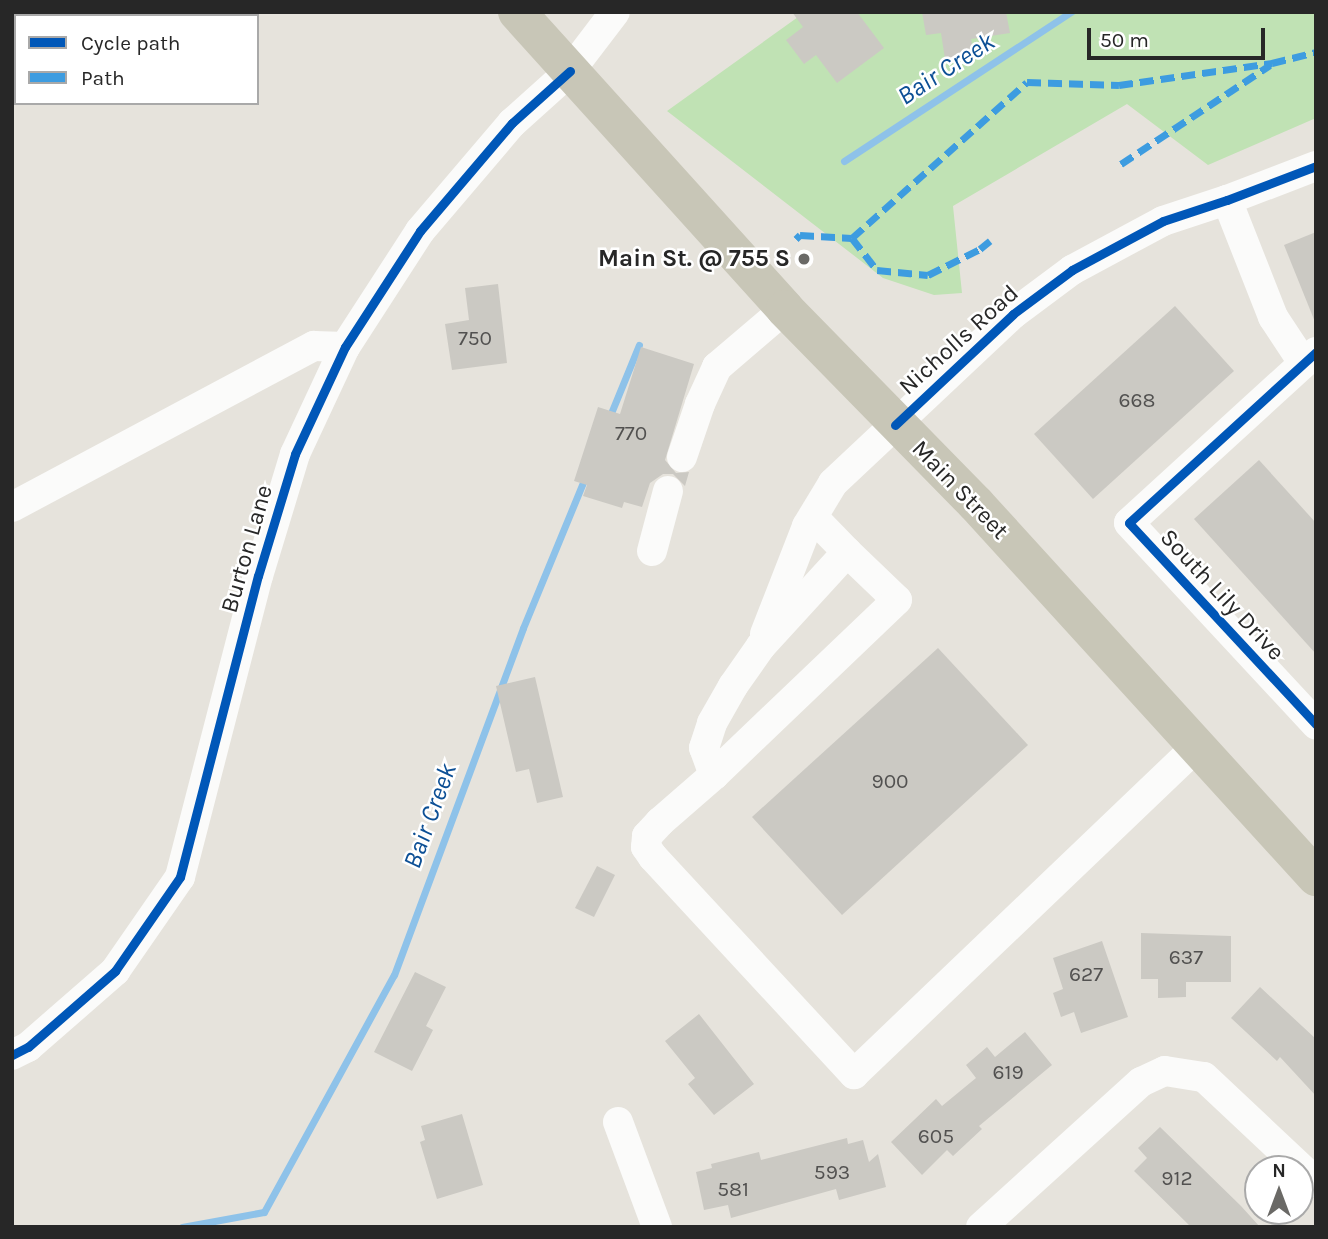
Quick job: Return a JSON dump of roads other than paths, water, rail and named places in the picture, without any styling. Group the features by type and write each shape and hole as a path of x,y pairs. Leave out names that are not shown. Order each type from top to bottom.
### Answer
{"main road":[{"name":"Main Street","path":"517,12 785,309 863,386 895,425 976,505 1316,877"}],"street":[{"name":"Burton Lane","path":"12,1055 29,1047 115,971 180,877 258,576 295,454 345,348 420,231 512,123 570,71 615,12"},
{"name":"Nicholls Road","path":"761,646 787,574 813,517 833,483 1013,314 1072,270 1163,221 1316,166"},
{"path":"1227,200 1273,317 1309,357"},
{"path":"682,457 700,404 717,367 785,309"},
{"path":"12,507 314,346 345,348"},
{"name":"South Lily Drive","path":"1309,357 1129,523 1316,724"},
{"path":"652,551 668,491"},
{"path":"813,517 897,600 647,836 646,847 653,858 854,1074 1197,746"},
{"path":"714,775 704,748 712,723 761,646 847,552"},
{"path":"981,1227 1140,1082 1165,1071 1204,1077 1316,1182"},
{"path":"618,1122 657,1227"}],"waterway":[{"name":"Bair Creek","path":"844,161 1071,12"},
{"name":"Bair Creek","path":"609,418 639,345"},
{"name":"Bair Creek","path":"182,1227 264,1212 394,975 523,628 586,475"}],"place":[{"name":"Main St. @ 755 S","path":"804,259"}]}
